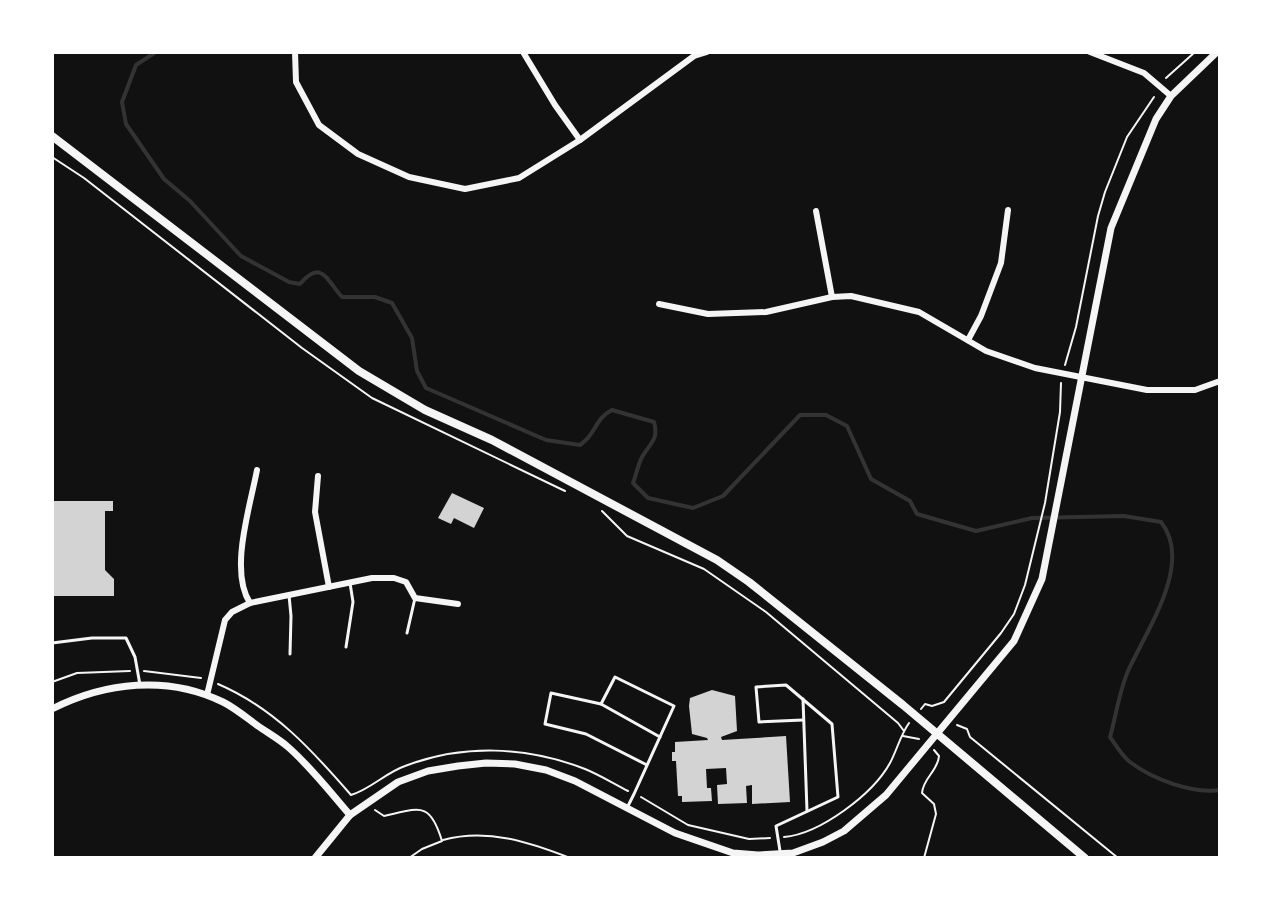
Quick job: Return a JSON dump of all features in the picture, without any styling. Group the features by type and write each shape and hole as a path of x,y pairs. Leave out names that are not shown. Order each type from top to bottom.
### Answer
{"main road":[{"path":"52,136 359,371 425,410 492,440 717,560 749,582 1085,858"}],"street":[{"path":"295,52 296,82 319,125 358,154 409,177 465,189 519,178 580,140 694,56 707,52"},
{"path":"523,52 580,140"},
{"path":"1090,52 1144,73 1171,96"},
{"path":"315,858 350,815 398,782 428,771 486,763 546,770 575,781 675,833 733,853 781,857 803,855 844,831 886,795 1014,641 1042,579 1111,228 1156,119 1171,96 1217,52"},
{"path":"968,340 981,316 1001,263 1008,210"},
{"path":"816,211 832,297"},
{"path":"659,304 708,314 751,313 851,296 919,312 986,351 1035,368 1147,390 1195,390 1220,381"},
{"path":"250,603 244,593 241,572 257,470"},
{"path":"318,476 315,512 329,587"},
{"path":"207,695 225,620 232,612 250,603 372,578 394,578 406,582 415,598 458,604"},
{"path":"52,709 72,699 124,686 156,684 184,687 207,695 225,703 288,746 350,815"}],"lane":[{"path":"346,647 353,602 350,583"},
{"path":"289,595 290,654"},
{"path":"407,633 415,598"},
{"path":"52,643 126,638 135,657 140,685"},
{"path":"601,704 615,677 674,706 627,808"},
{"path":"781,857 776,826 838,797 832,724 786,685 756,687 759,722 803,720"},
{"path":"647,765 586,734 545,724 551,693 601,704 660,737"},
{"path":"803,699 807,811"}],"path":[{"path":"1045,503 1029,575 1014,614 939,705 940,711 949,720 967,729 970,737 1118,858"},
{"path":"925,704 939,705"},
{"path":"924,858 936,814 934,804 922,793 923,785 939,765 939,756"},
{"path":"369,802 376,812 384,816 420,808 426,810 436,819 442,841"},
{"path":"409,858 442,841 476,834 511,839 570,858"}],"building":[{"path":"452,493 484,508 474,528 454,518 451,524 438,518"},
{"path":"52,501 113,501 113,511 105,511 105,570 114,579 114,596 52,596"},
{"path":"712,690 735,696 737,731 721,737 722,740 786,736 790,802 752,804 752,785 746,786 747,803 718,804 717,785 727,784 726,768 706,769 707,788 711,788 712,801 682,802 682,796 678,796 676,761 672,761 672,752 675,752 675,742 708,740 692,734 689,706 690,698"}],"waterway":[{"path":"156,52 136,65 122,102 126,124 164,179 190,201 241,256 289,282 300,284 308,276 319,272 342,297 375,297 392,303 412,338 417,371 426,388 546,440 580,445 612,410 654,422 655,437 642,457 633,483 648,498 693,508 723,496 800,415 826,415 847,426 871,479 910,501 917,514 976,531 1032,518 1124,516 1161,522 1170,539 1170,577 1164,597 1128,671 1110,737 1127,760 1149,774 1197,790 1220,790"}]}
